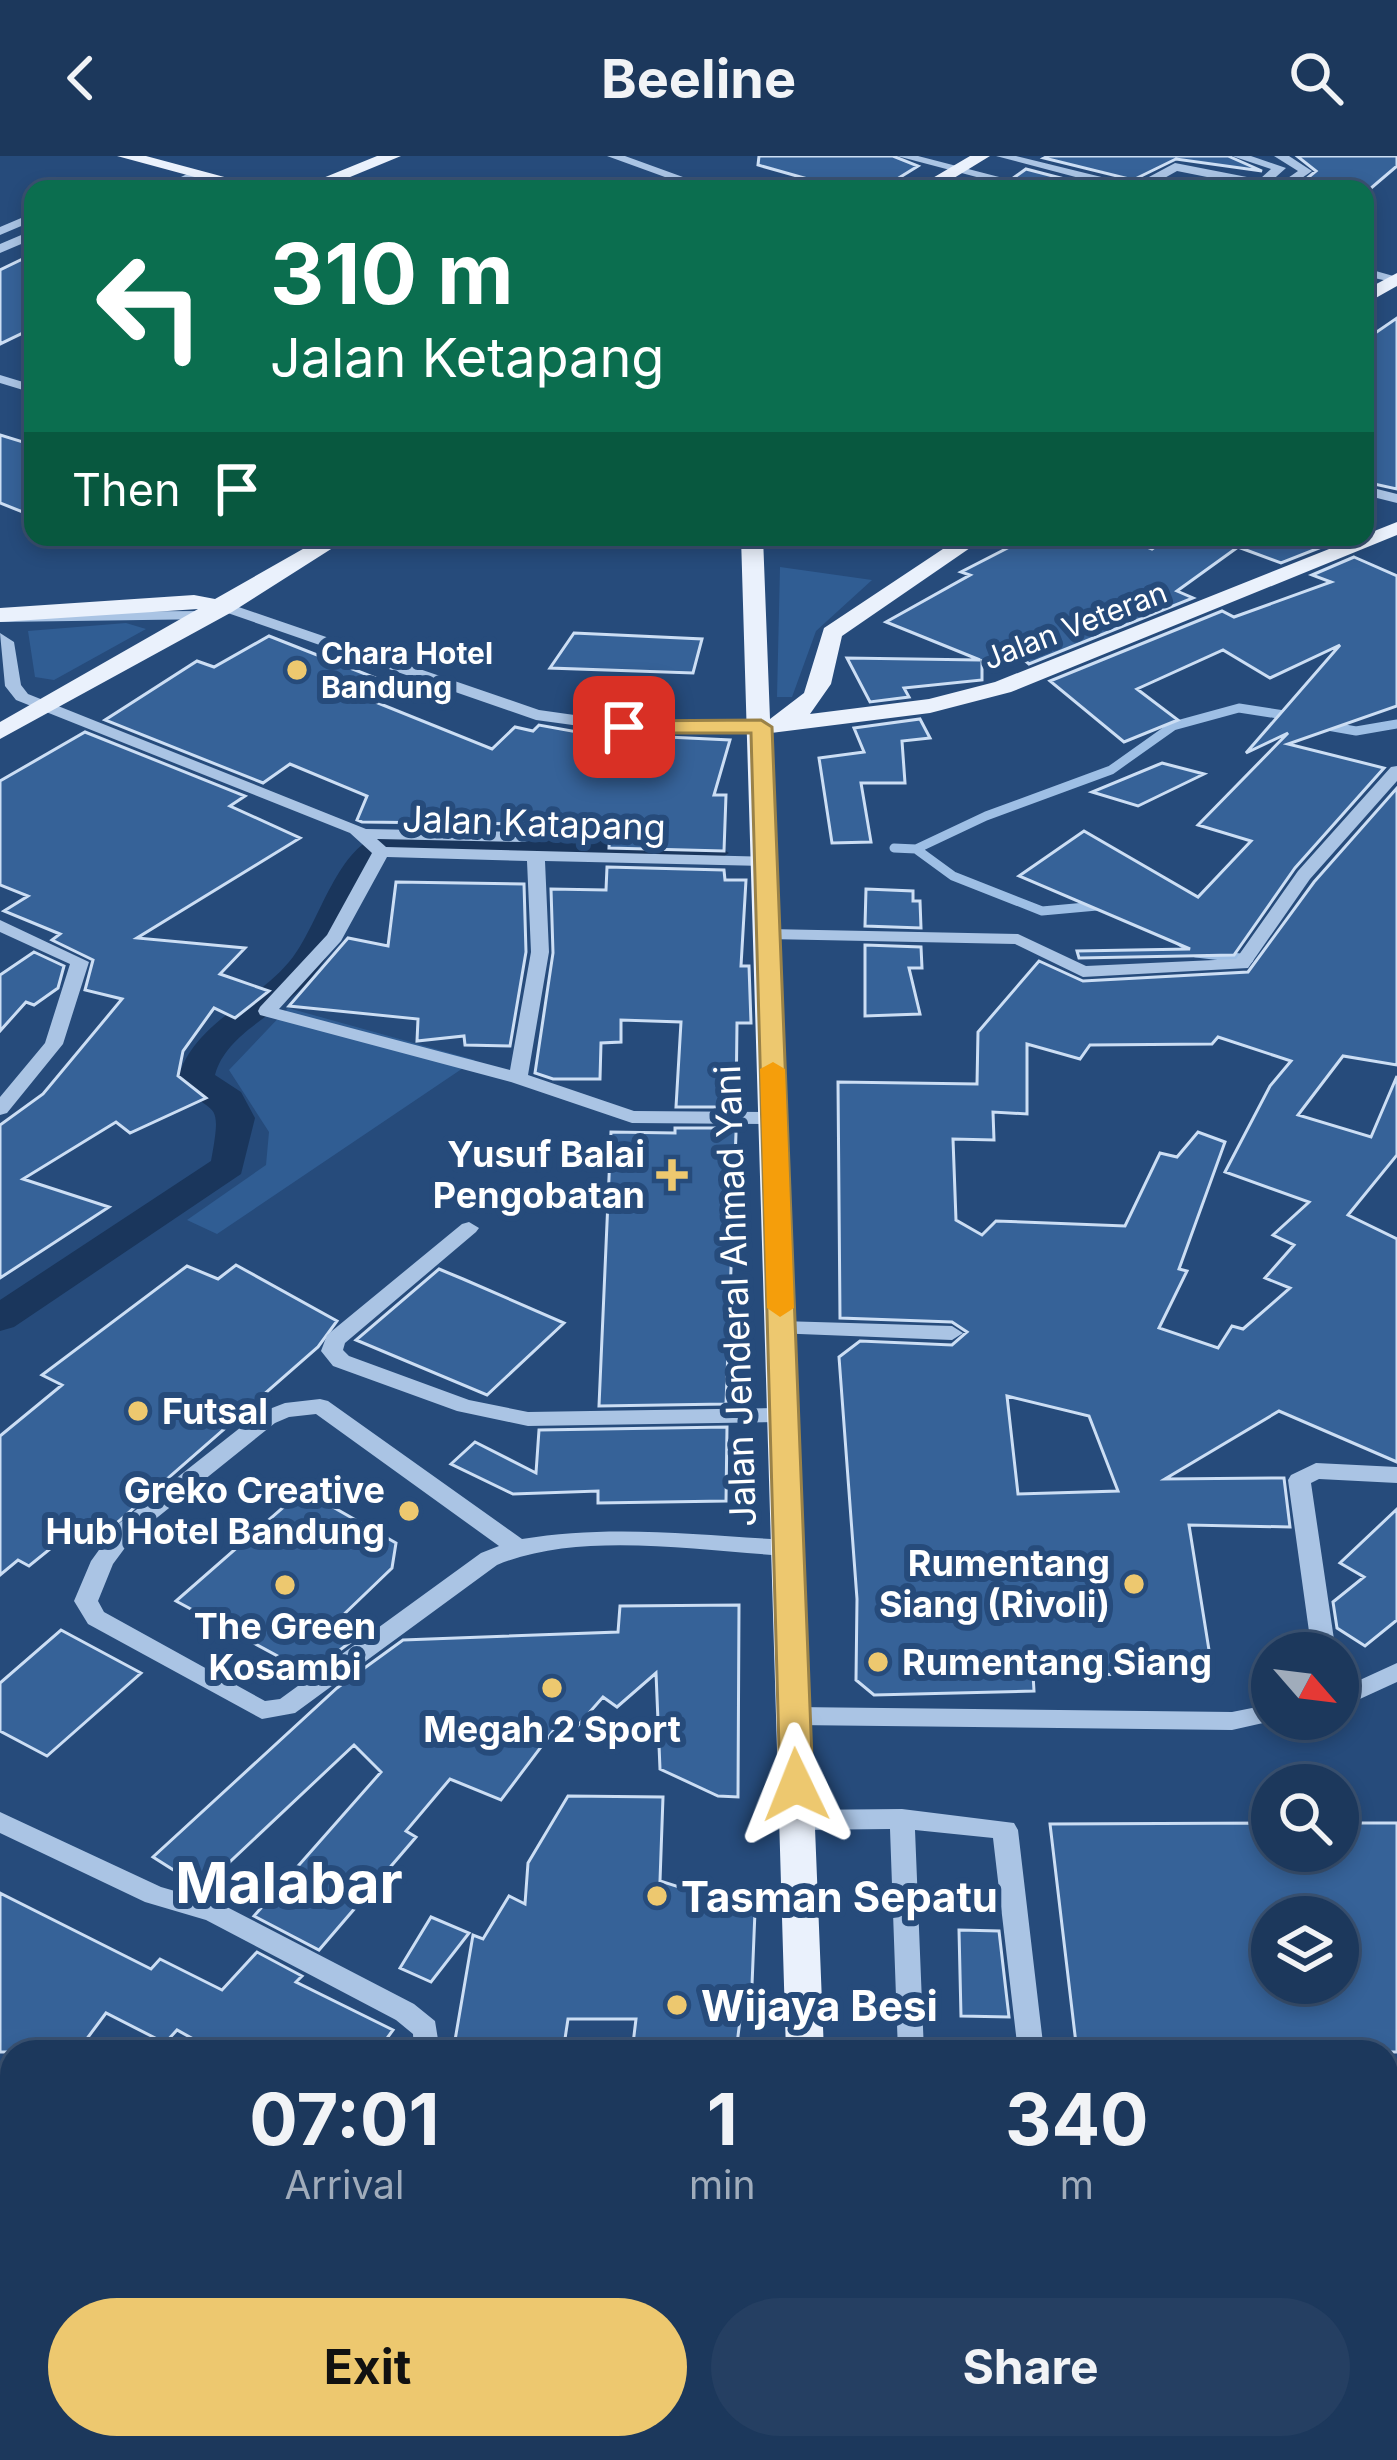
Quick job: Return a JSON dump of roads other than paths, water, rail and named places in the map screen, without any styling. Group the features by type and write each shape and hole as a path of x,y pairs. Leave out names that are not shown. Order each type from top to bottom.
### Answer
{"main road":[{"path":"125,156 222,180"},
{"path":"939,180 982,156"},
{"path":"338,180 381,158"},
{"path":"0,732 324,546"},
{"name":"Jalan Jenderal Ahmad Yani","path":"752,546 805,2040"},
{"path":"761,727 785,719 814,700 824,680 832,633 962,546"},
{"name":"Jalan Veteran","path":"761,727 930,706 1003,687 1352,546"},
{"path":"0,616 194,602 216,611"}],"street":[{"path":"613,156 684,180"},
{"path":"903,156 991,175 995,180"},
{"path":"1238,156 1280,168 1265,180"},
{"path":"1280,156 1306,170 1291,180"},
{"path":"1010,157 1101,180"},
{"path":"1152,180 1175,167 1242,180"},
{"path":"183,180 197,174"},
{"path":"216,611 536,715 624,727 761,727"},
{"path":"0,638 6,642 13,686 22,697 46,707"},
{"name":"Jalan Katapang","path":"46,707 375,844 536,860 766,861"},
{"path":"768,934 1018,939 1083,972 1242,964 1304,875 1397,771"},
{"path":"525,837 375,844 335,937 267,1011 518,1078 632,1117 774,1118"},
{"path":"518,1078 540,952 536,860"},
{"path":"0,925 80,962 54,1044 0,1109"},
{"path":"469,1228 335,1340 332,1351 341,1360 465,1406 528,1419 784,1415"},
{"path":"781,1328 952,1333"},
{"path":"516,1546 320,1406 307,1406 267,1418 125,1531 103,1561 86,1601 96,1618 262,1710 273,1710 286,1707 489,1559 516,1546 628,1541 788,1548"},
{"path":"1321,1632 1299,1480 1316,1471 1397,1475"},
{"path":"1359,1691 1393,1680"},
{"path":"794,1716 1251,1717"},
{"path":"798,1820 902,1819 994,1825 1008,1833 1030,2040"},
{"path":"902,1819 911,2040"},
{"path":"0,1822 154,1895 214,1912 405,2012 426,2029 426,2040"}],"waterway":[{"path":"916,849 986,816 1111,770 1173,726 1239,708 1297,717"},
{"path":"1322,725 1356,731 1397,724"},
{"path":"0,1318 228,1166 237,1118 228,1100 196,1078 200,1064 215,1042 272,999 301,969 370,850 385,843 713,853"},
{"path":"894,848 916,849"},
{"path":"916,849 953,876 1042,911 1108,905"},
{"path":"1170,934 1196,953 1249,959"}],"place":[{"name":"Chara Hotel Bandung","path":"297,670"},
{"name":"Yusuf Balai Pengobatan","path":"672,1175"},
{"name":"Futsal","path":"138,1411"},
{"name":"Greko Creative Hub Hotel Bandung","path":"409,1511"},
{"name":"Rumentang Siang (Rivoli)","path":"1134,1584"},
{"name":"The Green Kosambi","path":"285,1585"},
{"name":"Rumentang Siang","path":"878,1662"},
{"name":"Megah 2 Sport","path":"552,1688"},
{"name":"Tasman Sepatu","path":"657,1896"},
{"name":"Wijaya Besi","path":"677,2005"}],"district":[{"name":"Malabar","path":"289,1882"}]}
